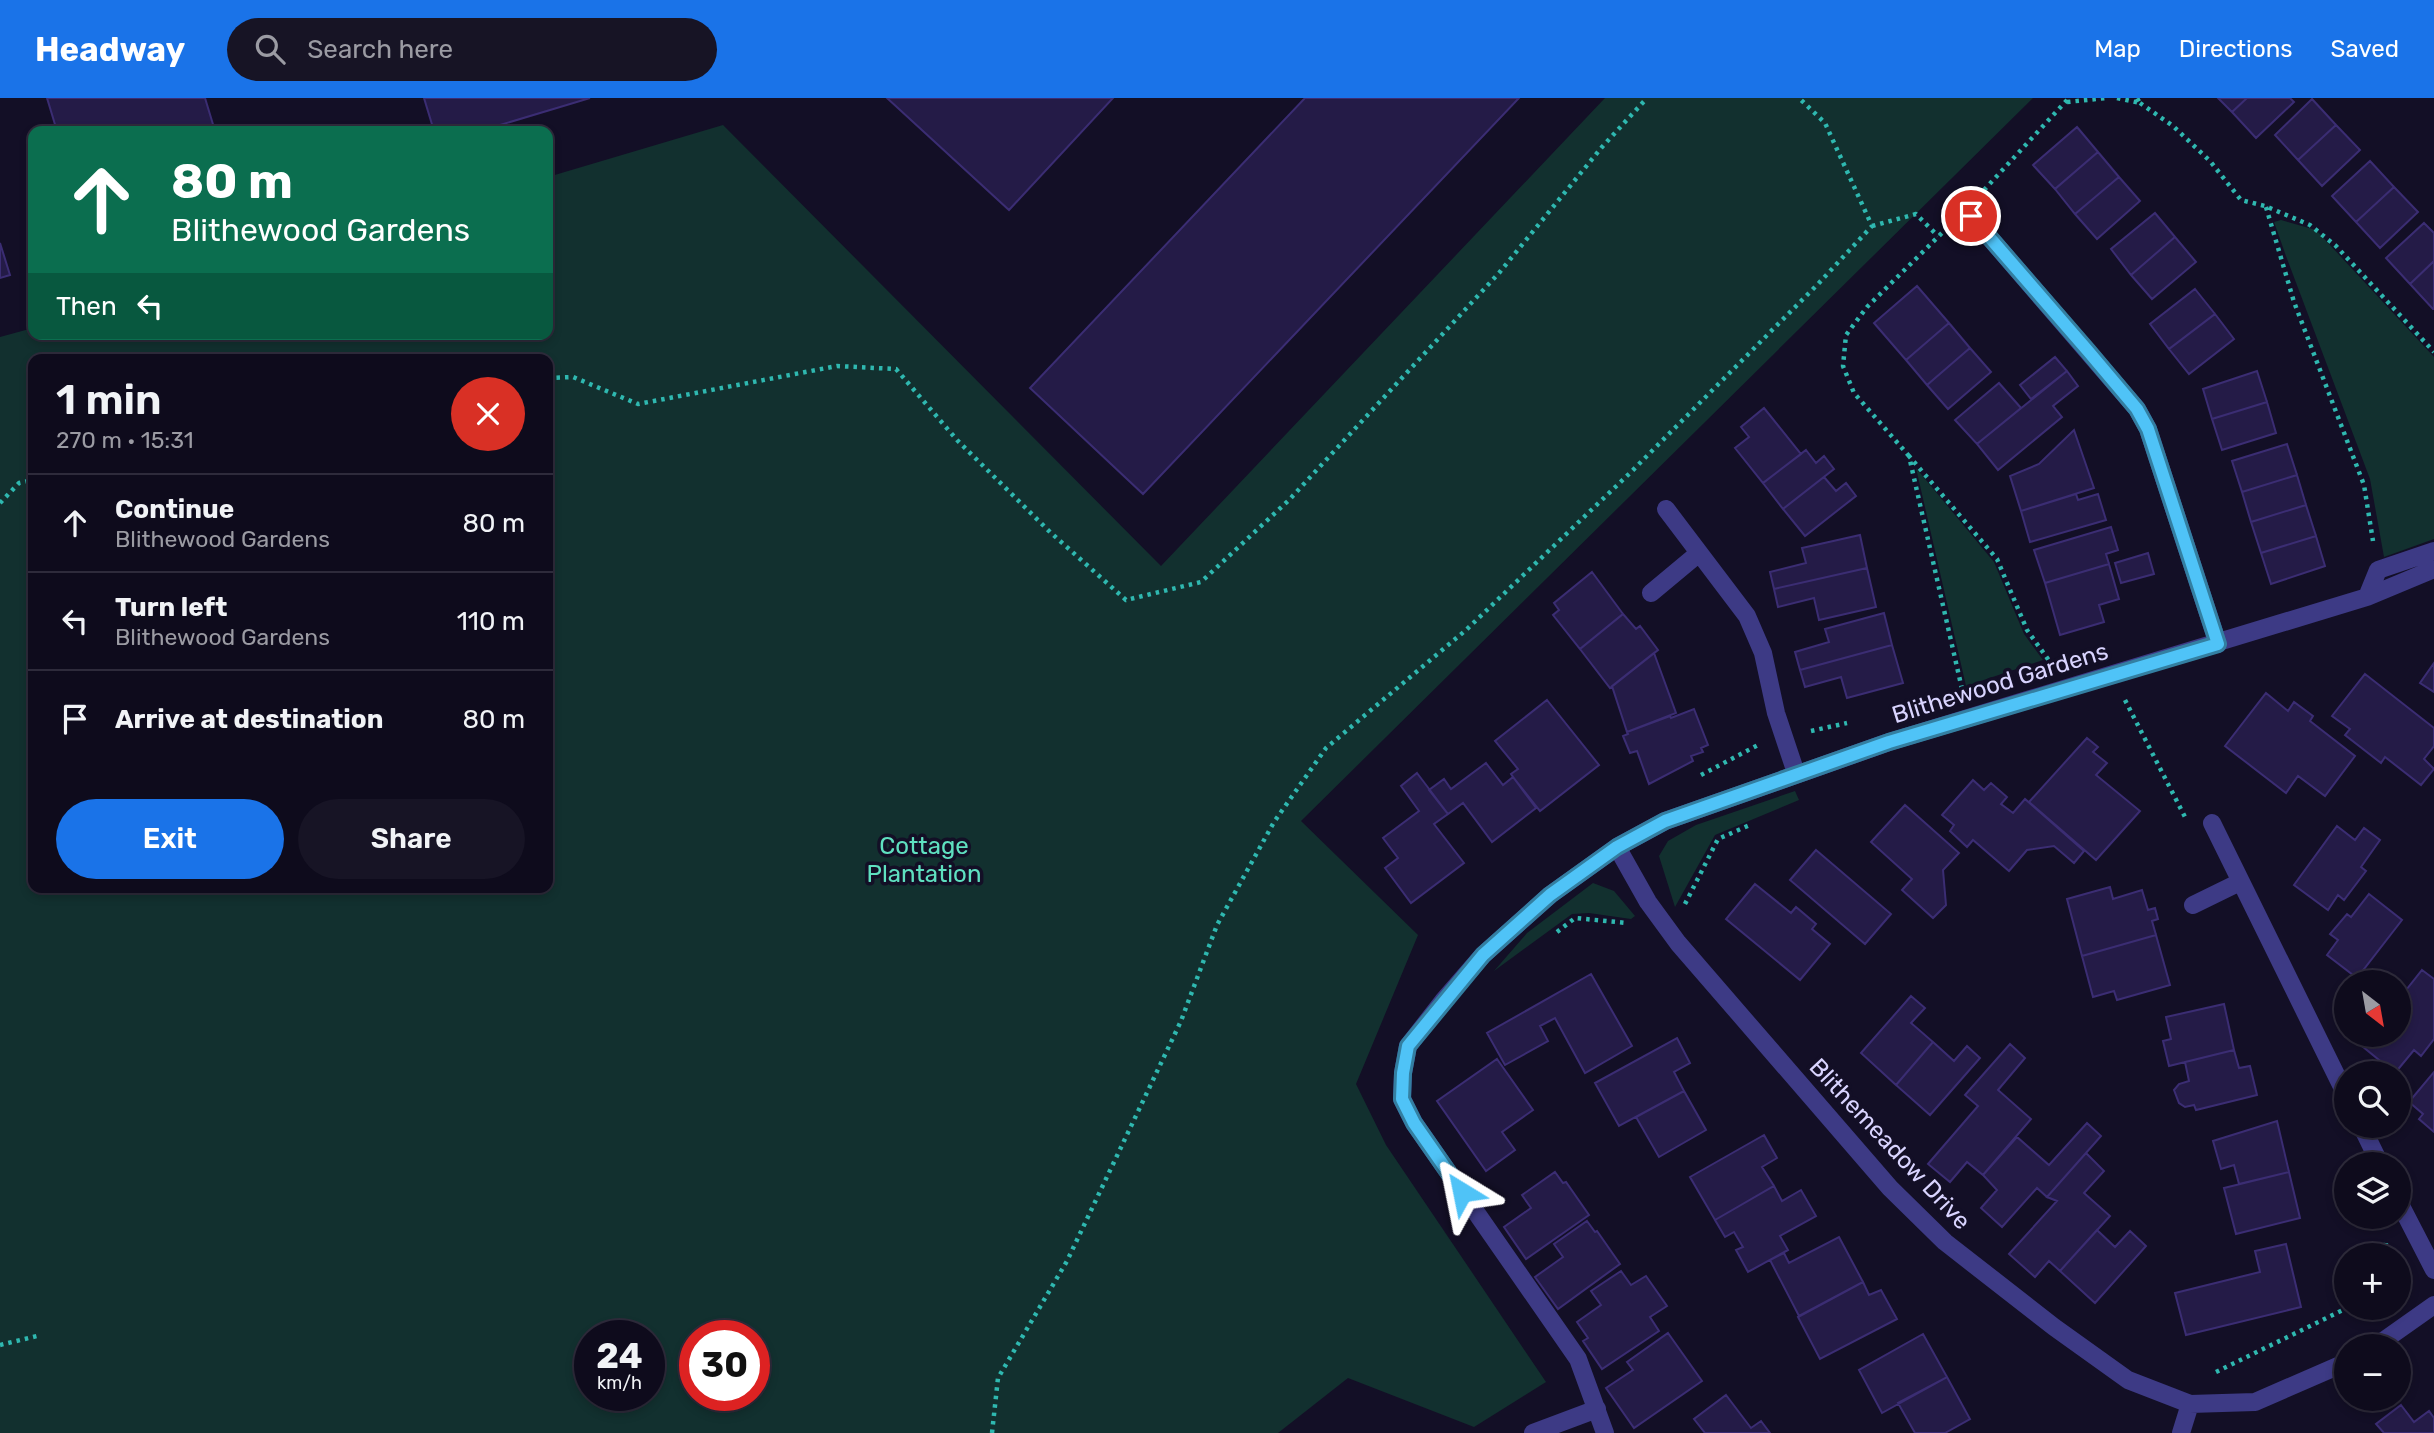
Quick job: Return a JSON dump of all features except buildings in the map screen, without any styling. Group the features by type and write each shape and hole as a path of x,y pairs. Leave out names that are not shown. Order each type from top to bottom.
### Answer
{"street":[{"path":"1971,216 2137,409 2148,429 2218,644"},
{"path":"1666,509 1747,616 1763,653 1776,713 1796,773"},
{"path":"2367,597 2378,570 2434,551"},
{"path":"1651,593 1699,553"},
{"name":"Blithewood Gardens","path":"1605,1433 1578,1359 1414,1123 1402,1099 1408,1046 1483,955 1550,895 1617,847 1665,821 1889,742 2367,597 2434,569"},
{"path":"2212,823 2334,1071"},
{"name":"Blithemeadow Drive","path":"1617,847 1648,902 1664,924 1890,1188 1944,1242 2054,1327 2127,1380 2190,1404 2255,1402 2334,1368"},
{"path":"2193,905 2240,882"},
{"path":"2411,1225 2434,1270"},
{"path":"2393,1334 2434,1304"},
{"path":"2182,1433 2190,1404"},
{"path":"1533,1433 1597,1409"}],"path":[{"path":"553,379 573,377 638,404 837,366 896,369 957,440 1050,532 1126,600 1201,582 1289,500 1418,362 1499,274 1602,147 1647,98"},
{"path":"1799,98 1825,123 1872,226"},
{"path":"1981,193 2068,100 2105,98"},
{"path":"2117,98 2139,100 2173,126 2210,161 2241,200 2265,206 2310,225 2336,246 2434,352"},
{"path":"2265,206 2294,302 2364,485 2378,570"},
{"path":"992,1433 998,1378 1067,1261 1181,1021 1217,925 1274,822 1326,748 1466,631 1631,471 1818,284 1872,226 1916,214 1938,236"},
{"path":"1947,228 1867,307 1846,335 1843,366 1854,393 1997,559 2027,630 2051,663"},
{"path":"1909,456 1963,693"},
{"path":"0,503 19,483 28,481"},
{"path":"2112,675 2188,824 2212,823"},
{"path":"1691,780 1751,748 1785,737 1853,722"},
{"path":"1553,935 1575,918 1633,924 1646,939 1682,909 1718,839 1756,823"},
{"path":"2211,1403 2214,1373 2334,1314"},
{"path":"0,1345 41,1335"}],"green space":[{"name":"Cottage Plantation","path":"1605,98 2033,98 1301,821 1418,935 1356,1084 1386,1145 1546,1382 1474,1427 1348,1378 1278,1433 0,1433 0,337 28,329 28,340 553,340 553,176 723,125 1161,566"},
{"path":"2281,220 2316,230 2434,357 2434,539 2384,557 2370,479 2274,222"},
{"path":"1916,468 1994,562 2024,634 2043,660 1966,686"},
{"path":"1795,791 1799,800 1715,835 1675,907 1659,856 1668,841 1696,825"},
{"path":"1593,883 1614,891 1635,916 1631,919 1589,913 1572,914 1494,971 1527,933"}],"route":[{"path":"1462,1192 1414,1123 1402,1099 1408,1046 1483,955 1550,895 1617,847 1665,821 1889,742 2218,644 2148,429 2137,409 1971,216"}]}
